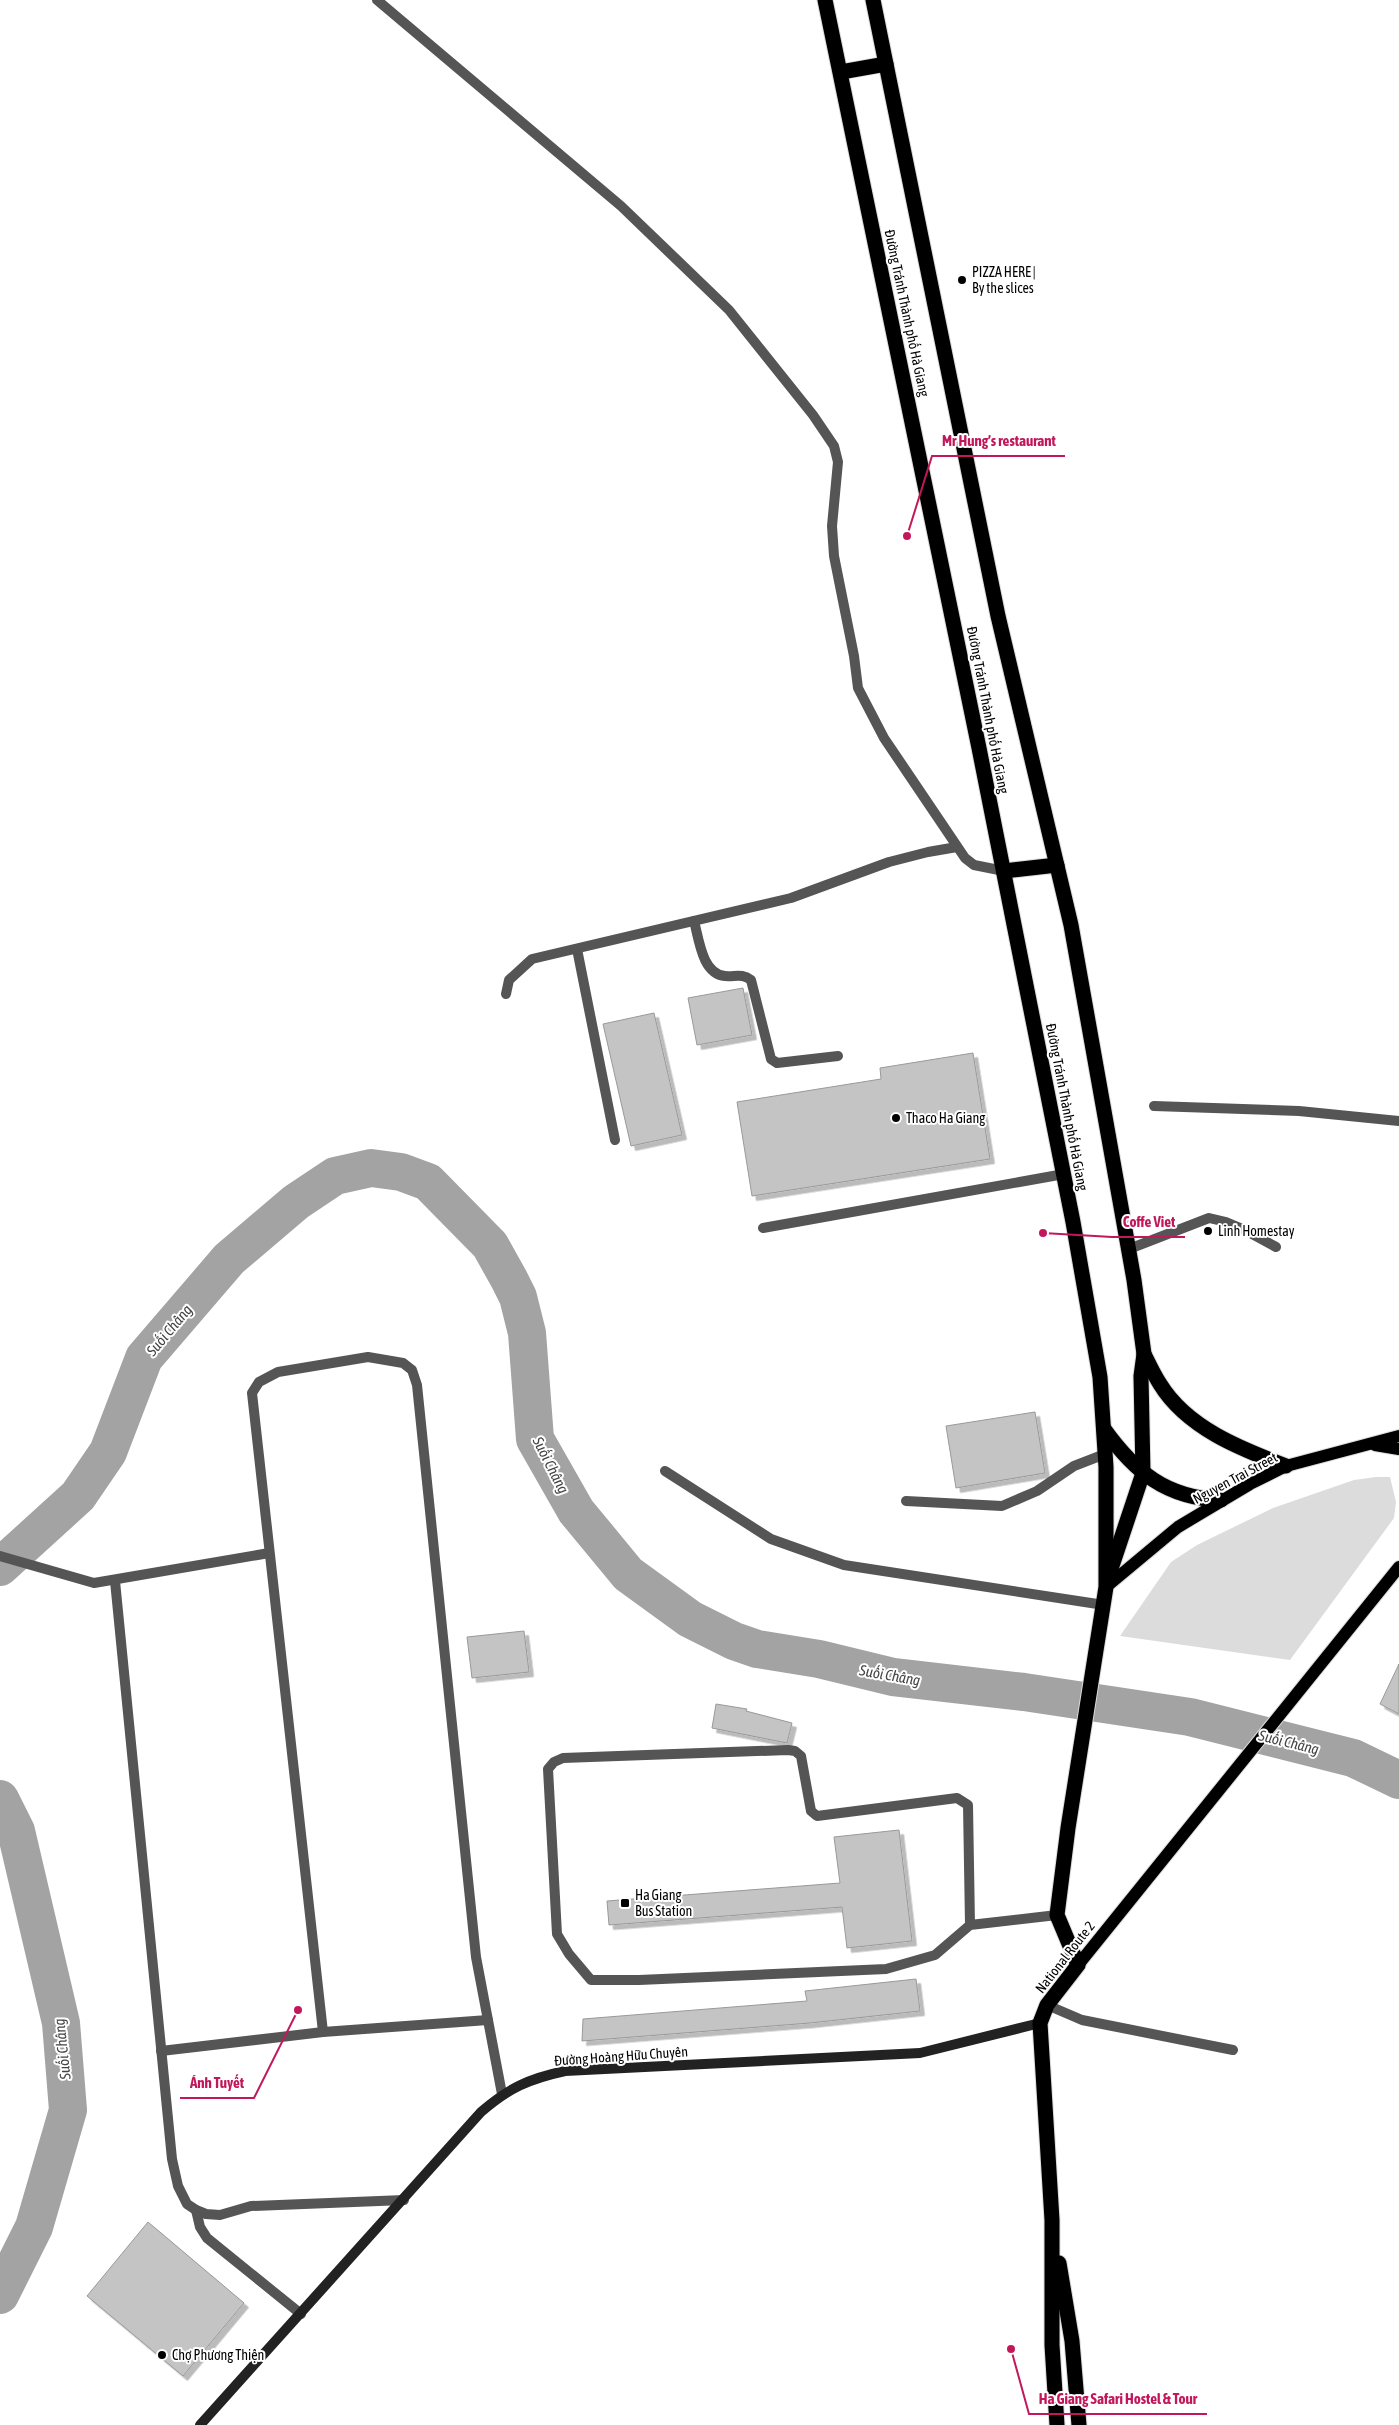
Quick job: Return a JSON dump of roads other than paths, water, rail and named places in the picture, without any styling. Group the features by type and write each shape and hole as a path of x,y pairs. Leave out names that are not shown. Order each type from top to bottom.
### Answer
{"highway":[{"name":"Đường Tránh Thành phố Hà Giang","path":"825,0 1004,871 1064,1174 1100,1378 1106,1454 1106,1587"},
{"name":"Đường Tránh Thành phố Hà Giang","path":"873,0 998,616 1071,925 1129,1249 1144,1354"},
{"path":"841,72 886,64"},
{"path":"1004,871 1057,865"},
{"path":"1144,1354 1161,1386 1194,1421 1214,1434 1257,1455 1286,1466"},
{"path":"1078,1965 1057,1915 1073,1797 1106,1587 1143,1473 1141,1376 1144,1354"},
{"path":"1104,1429 1124,1456 1151,1480 1181,1493 1208,1500 1221,1500"},
{"name":"National Route 2","path":"1056,2425 1052,2346 1052,2220 1040,2023 1048,2005 1078,1965"},
{"name":"National Route 2","path":"1052,2220 1072,2341 1079,2425"}],"main road":[{"name":"Nguyen Trai Street","path":"1106,1587 1178,1527 1221,1500 1286,1466 1399,1436"},
{"path":"1372,1444 1399,1449"},
{"name":"National Route 2","path":"1078,1965 1399,1567"}],"street":[{"path":"381,3 621,206 728,310 813,415 834,446 838,462 832,526 834,556 854,656 858,688 884,738 965,858 974,865 1004,871"},
{"path":"506,994 510,980 532,959 791,898 889,862 957,847"},
{"path":"694,921 707,964 714,973 724,976 744,975 751,980 771,1058 776,1063 838,1056"},
{"path":"577,949 615,1140"},
{"path":"1154,1106 1299,1111 1399,1122"},
{"path":"763,1228 1064,1174"},
{"path":"1129,1249 1209,1218 1226,1222 1245,1230 1276,1248"},
{"path":"323,2032 252,1393 264,1378 278,1372 368,1357 403,1363 412,1370 417,1384 476,1957 502,2094"},
{"path":"906,1501 1002,1506 1037,1491 1074,1466 1106,1454"},
{"path":"665,1471 771,1539 844,1565 1103,1612"},
{"path":"0,1556 94,1583 115,1581 269,1553"},
{"path":"115,1581 172,2158 178,2186 188,2204 196,2210 206,2214 220,2215 251,2206 404,2200"},
{"path":"970,1925 968,1805 957,1798 817,1816 811,1811 801,1756 795,1751 788,1750 563,1758 554,1762 548,1769 557,1934 569,1954 591,1980 639,1980 886,1969 935,1955 970,1925 1057,1915"},
{"path":"1048,2005 1082,2020 1233,2050"},
{"path":"161,2051 323,2032 488,2020"},
{"name":"Đường Hoàng Hữu Chuyên","path":"200,2425 404,2200 480,2112 502,2094 537,2077 565,2071 920,2053 1040,2023"},
{"path":"196,2210 200,2227 207,2238 302,2314"}],"waterway":[{"name":"Suối Châng","path":"0,1567 78,1496 108,1452 144,1358 229,1259 296,1202 335,1176 371,1168 401,1172 428,1182 490,1245 509,1279 518,1297 527,1333 535,1439 576,1511 628,1574 690,1619 734,1641 757,1649 819,1659 893,1677 1024,1692 1190,1717 1353,1758 1399,1780"},
{"name":"Suối Châng","path":"0,1799 16,1831 61,2023 68,2110 34,2227 0,2295"}],"place":[{"name":"PIZZA HERE | By the slices","path":"962,280"},
{"name":"Mr Hung’s restaurant","path":"907,536"},
{"name":"Thaco Ha Giang","path":"896,1118"},
{"name":"Linh Homestay","path":"1208,1231"},
{"name":"Coffe Viet","path":"1043,1233"},
{"name":"Ha Giang Bus Station","path":"625,1903"},
{"name":"Ánh Tuyết","path":"298,2010"},
{"name":"Ha Giang Safari Hostel & Tour","path":"1011,2349"},
{"name":"Chợ Phương Thiện","path":"162,2355"}]}
